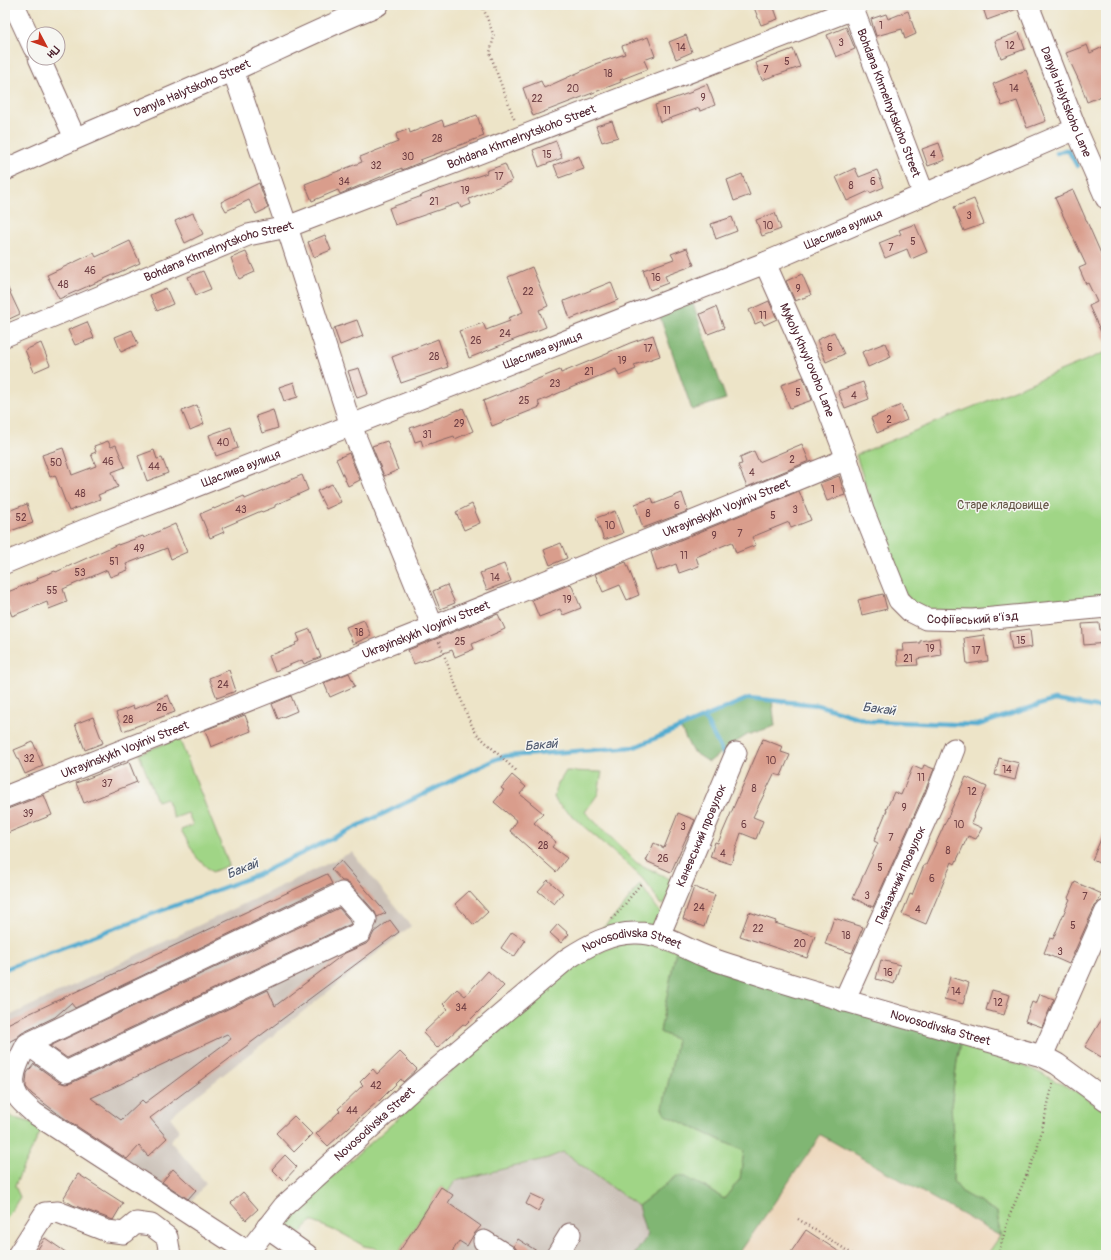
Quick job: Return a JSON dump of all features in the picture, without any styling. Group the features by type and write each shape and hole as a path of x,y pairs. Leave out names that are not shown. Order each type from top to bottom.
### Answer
{"street":[{"path":"14,5 26,31"},
{"name":"Danyla Halytskoho Street","path":"5,170 233,70 343,12 378,5"},
{"name":"Danyla Halytskoho Lane","path":"1028,5 1076,129 1106,198"},
{"name":"Bohdana Khmelnytskoho Street","path":"5,336 248,235 287,227 853,9 924,195"},
{"path":"43,66 75,138"},
{"path":"233,70 287,227 351,426 433,626"},
{"name":"Щаслива вулиця","path":"5,563 94,526 765,262 1076,129"},
{"name":"Mykoly Khvyl'ovoho Lane","path":"765,262 816,377 847,459"},
{"name":"Софіївський в'їзд","path":"847,459 863,510 899,600 910,611 926,619 973,620 1106,607"},
{"name":"Ukrayinskykh Voyiniv Street","path":"5,797 847,459"},
{"name":"Пейзажний провулок","path":"844,1001 936,796 954,749"},
{"name":"Каневський провулок","path":"663,927 736,753"},
{"path":"27,1044 66,1072 360,933 366,920 342,893 27,1044 18,1062 13,1080 14,1090 19,1099 34,1113 247,1254"},
{"path":"1050,1060 1106,911"},
{"name":"Novosodivska Street","path":"247,1254 284,1206 414,1088 567,959 584,948 621,934 637,933 663,927 703,956 844,1001 1050,1060 1106,1100"},
{"path":"18,1255 45,1213 58,1212 106,1231 124,1233 136,1224 151,1225 166,1237 170,1255"},
{"path":"267,1227 308,1255"},
{"path":"557,1255 570,1234"},
{"path":"484,1241 506,1255"}],"path":[{"path":"482,5 494,36 490,53 521,137"},
{"path":"433,626 469,720 476,733 516,771"},
{"path":"607,924 622,908 642,882"},
{"path":"998,1255 1009,1217 1037,1150 1050,1060"},
{"path":"798,1219 854,1255"}],"shaded area":[{"path":"352,852 411,926 170,1117 180,1130 170,1141 206,1183 188,1206 5,1082 5,1018"},
{"path":"821,1135 1000,1236 987,1255 736,1255"},
{"path":"563,1152 638,1206 645,1230 648,1235 634,1255 397,1255 441,1187 455,1181 548,1158"}],"green space":[{"path":"691,298 726,399 692,410 660,317 662,309"},
{"name":"Старе кладовище","path":"1106,352 1106,598 937,614 919,610 898,586 856,455"},
{"path":"749,698 772,700 775,726 747,735 709,762 692,751 680,727"},
{"path":"179,738 229,865 212,872 197,858 181,830 193,825 188,813 174,818 166,798 157,801 139,754"},
{"path":"566,771 602,772 598,794 585,812 637,863 674,881 664,905 660,904 642,878 557,803 554,797 558,784"},
{"path":"640,884 662,915 657,926 596,935 622,908"},
{"path":"627,943 644,943 676,950 660,1032 677,1040 663,1108 666,1115 744,1151 740,1179 724,1199 707,1188 677,1176 638,1206 563,1152 548,1158 455,1181 448,1192 441,1187 397,1255 388,1255 375,1248 364,1246 343,1234 311,1221 300,1233 287,1225 330,1179 465,1059 546,990 579,963 609,948"},
{"path":"676,950 961,1043 951,1106 954,1148 953,1181 963,1193 997,1212 1000,1236 821,1135 738,1255 634,1255 648,1235 645,1230 638,1206 677,1176 685,1177 707,1188 724,1199 740,1179 744,1151 666,1115 663,1108 677,1040 660,1032"},
{"path":"961,1043 1034,1070 1079,1093 1106,1111 1106,1252 1076,1255 987,1255 1000,1236 997,1212 963,1193 953,1181 954,1148 951,1106"},
{"path":"5,1113 14,1118 30,1122 42,1129 15,1186 20,1197 5,1221"}],"building":[{"path":"753,5 773,5 778,19 761,25"},
{"path":"982,5 1016,5 1017,9 987,20"},
{"path":"908,11 916,34 905,39 902,29 876,36 871,19 886,14 888,19"},
{"path":"846,27 855,49 836,57 827,35"},
{"path":"1019,32 1025,49 1001,58 995,41"},
{"path":"686,35 692,52 676,59 669,42"},
{"path":"648,37 655,56 644,60 648,69 620,80 621,82 533,116 523,88 541,81 544,88 595,64 625,54 622,46"},
{"path":"1087,45 1090,53 1103,47 1106,54 1106,94 1087,102 1066,53"},
{"path":"793,49 800,67 762,80 756,63"},
{"path":"1026,70 1046,121 1027,128 1017,101 1002,106 993,84"},
{"path":"707,84 715,105 700,111 699,108 660,122 655,105 692,92 692,90"},
{"path":"477,115 484,136 420,160 421,162 402,170 402,168 340,194 338,190 312,201 305,184 362,162 360,157 398,142 396,134 409,129 410,133 442,120 444,126"},
{"path":"612,121 618,137 602,142 596,126"},
{"path":"556,141 562,158 539,167 533,150"},
{"path":"939,143 945,160 928,166 922,149"},
{"path":"579,156 584,169 559,178 554,165"},
{"path":"505,164 512,181 469,199 471,204 461,208 459,203 395,225 389,208 440,188 487,173 486,171"},
{"path":"855,168 859,177 877,170 884,187 870,193 869,191 847,201 836,177"},
{"path":"742,174 750,195 734,201 727,180"},
{"path":"259,183 268,208 256,214 249,200 226,211 221,202"},
{"path":"1073,190 1106,265 1106,343 1089,306 1097,302 1088,283 1086,284 1079,268 1086,265 1055,198"},
{"path":"974,199 984,224 964,231 954,207"},
{"path":"193,213 203,234 185,243 175,221"},
{"path":"775,213 781,229 762,236 756,220"},
{"path":"732,217 737,231 716,239 711,224"},
{"path":"915,224 927,252 911,259 907,249 885,258 879,243 901,234 899,230"},
{"path":"325,235 331,250 314,257 308,242"},
{"path":"130,241 140,263 59,299 47,275 94,253 96,257"},
{"path":"687,248 694,265 665,276 668,283 650,290 643,270 674,259 671,254"},
{"path":"246,252 255,272 239,279 231,258"},
{"path":"532,267 548,306 539,310 546,327 469,358 459,331 483,323 486,330 510,321 508,318 523,312 508,277"},
{"path":"203,271 211,289 196,295 188,277"},
{"path":"802,274 811,295 795,301 786,281"},
{"path":"5,282 20,314 5,321"},
{"path":"611,282 618,300 570,319 564,301"},
{"path":"166,288 173,304 157,311 150,295"},
{"path":"769,301 777,319 764,325 762,321 755,324 749,310"},
{"path":"716,307 724,328 708,334 700,314"},
{"path":"357,320 363,336 340,345 334,328"},
{"path":"87,322 94,338 75,345 68,330"},
{"path":"132,330 138,344 121,352 115,337"},
{"path":"834,332 844,354 826,362 817,340"},
{"path":"653,335 660,356 634,365 636,369 619,376 616,369 568,389 538,402 540,407 492,426 483,401 560,370 561,373 630,343"},
{"path":"438,339 448,367 401,383 392,357"},
{"path":"41,343 50,365 34,372 25,350"},
{"path":"885,343 891,357 868,367 862,352"},
{"path":"359,368 368,394 357,398 348,371"},
{"path":"803,377 812,400 790,408 781,385"},
{"path":"294,382 298,397 284,401 279,387"},
{"path":"863,382 869,399 845,408 838,391"},
{"path":"197,405 204,424 190,430 182,411"},
{"path":"901,405 907,420 877,433 871,418"},
{"path":"463,408 473,431 455,439 454,436 423,446 421,440 415,442 410,428"},
{"path":"273,410 278,428 262,433 256,416"},
{"path":"231,427 238,448 216,456 209,435"},
{"path":"108,441 111,447 116,445 125,467 112,472 118,487 98,495 100,499 69,511 55,475 50,477 42,455 63,448 72,475 96,466 91,454 96,452 94,446"},
{"path":"387,441 398,470 384,476 372,446"},
{"path":"802,444 809,461 747,487 738,465 742,464 740,457 754,451 759,462"},
{"path":"154,450 157,459 162,458 168,473 147,481 138,456"},
{"path":"349,453 360,480 348,486 336,459"},
{"path":"302,475 308,490 275,505 275,507 262,512 261,511 222,528 224,532 210,538 200,514 244,496 245,499"},
{"path":"839,476 845,495 827,501 820,483"},
{"path":"332,484 341,502 326,509 317,491"},
{"path":"799,491 811,520 791,528 789,522 752,537 756,545 736,553 732,542 696,557 699,566 679,573 676,564 657,571 651,552"},
{"path":"682,493 688,511 643,528 635,504 652,498 654,504"},
{"path":"27,504 33,523 5,533 5,518 10,516 8,511"},
{"path":"472,504 480,523 464,530 456,512"},
{"path":"615,511 623,533 604,540 596,518"},
{"path":"175,524 187,552 171,559 167,548 126,564 128,570 110,577 107,570 63,589 67,602 49,609 47,602 12,616 5,599 5,593 38,580 37,578 55,571 56,572 118,544 143,536 144,538"},
{"path":"561,543 567,558 550,565 544,550"},
{"path":"626,562 639,595 627,600 620,585 603,592 595,574"},
{"path":"504,564 511,581 487,590 480,573"},
{"path":"571,584 581,608 563,615 560,609 539,617 532,600"},
{"path":"447,585 455,603 440,609 433,591"},
{"path":"883,594 887,609 862,615 858,600"},
{"path":"498,614 505,629 472,644 474,649 455,657 452,650 414,664 408,650"},
{"path":"364,620 371,636 353,644 346,627"},
{"path":"1099,623 1100,630 1106,629 1106,643 1084,645 1082,624"},
{"path":"310,629 321,657 304,664 302,660 275,671 269,656 296,645 295,643 300,641 297,634"},
{"path":"1030,629 1032,647 1012,650 1009,632"},
{"path":"984,635 988,661 967,664 964,638"},
{"path":"939,638 941,655 917,659 918,665 898,666 897,651 904,651 903,644 920,643 920,641"},
{"path":"229,670 236,691 217,698 209,678"},
{"path":"349,673 355,686 330,697 324,683"},
{"path":"168,695 175,712 123,731 116,713 133,706 134,709"},
{"path":"291,696 297,711 278,719 272,704"},
{"path":"245,715 251,731 211,747 205,730"},
{"path":"93,717 103,743 85,750 75,724"},
{"path":"763,739 783,747 781,752 790,755 781,776 774,774 753,817 763,821 756,839 741,833 731,864 710,857 715,842 718,843"},
{"path":"33,742 43,766 25,774 14,750"},
{"path":"999,758 1019,763 1015,780 995,775"},
{"path":"129,762 137,782 84,803 76,783"},
{"path":"924,765 934,769 873,907 853,898 878,843 874,841 894,792 901,795 913,766 922,770"},
{"path":"512,775 526,787 520,794 543,813 534,823 556,842 552,847 567,858 556,872 510,831 517,821 494,802 504,790 501,788"},
{"path":"966,777 987,787 971,823 982,828 976,839 968,836 955,864 952,862 926,924 902,914 910,894 912,895 924,865 926,865"},
{"path":"44,795 52,815 5,834 5,810"},
{"path":"678,813 695,820 671,872 646,861 654,843 664,848"},
{"path":"1106,827 1106,866 1092,860"},
{"path":"341,861 386,913 377,917 375,912 351,885 345,881 342,881 331,869"},
{"path":"327,874 332,884 75,1008 71,1003 55,1017 22,1033 5,1044 5,1025"},
{"path":"548,880 563,893 554,904 538,891"},
{"path":"1075,882 1102,894 1095,906 1069,964 1044,953 1050,938 1053,939 1070,899 1068,898"},
{"path":"694,887 715,895 704,927 683,919"},
{"path":"469,891 488,912 474,925 455,904"},
{"path":"339,908 351,924 67,1058 50,1046"},
{"path":"749,912 776,921 775,923 815,936 807,958 740,936"},
{"path":"834,918 863,927 852,953 825,944"},
{"path":"390,920 399,932 150,1118 167,1138 148,1156 139,1146 127,1159 61,1116 32,1094 26,1087 27,1073 34,1064 59,1082 65,1084 71,1083 268,990 275,1006 345,953 366,944 374,932","holes":["227,1034 231,1039 145,1103 142,1100 121,1120 91,1098"]},
{"path":"558,924 569,934 561,943 550,933"},
{"path":"512,932 525,941 514,957 501,948"},
{"path":"881,960 900,965 894,984 876,979"},
{"path":"488,971 504,986 465,1025 463,1024 437,1048 423,1033 448,1009 443,1004 457,989 465,996"},
{"path":"950,977 969,983 963,1004 944,999"},
{"path":"992,990 1010,995 1004,1015 986,1010"},
{"path":"1040,994 1054,999 1042,1027 1025,1021 1032,1002 1036,1004"},
{"path":"1106,1012 1106,1060 1085,1047"},
{"path":"400,1052 417,1069 403,1082 401,1079 379,1101 328,1146 316,1134 340,1111 338,1109 363,1085 360,1082 373,1069 377,1074"},
{"path":"294,1116 312,1134 294,1152 276,1133"},
{"path":"285,1155 297,1167 284,1181 272,1169"},
{"path":"173,1169 196,1190 188,1199 162,1182"},
{"path":"78,1174 123,1203 113,1220 73,1205 63,1199"},
{"path":"441,1187 453,1195 448,1203 481,1226 467,1246 459,1241 450,1255 397,1255"},
{"path":"243,1192 258,1209 246,1220 231,1203"},
{"path":"531,1194 544,1200 538,1211 526,1204"},
{"path":"806,1230 844,1255 789,1255"},
{"path":"45,1238 70,1255 34,1255"},
{"path":"518,1239 543,1255 518,1255 514,1246"}],"waterway":[{"path":"1057,153 1068,150 1077,166"},
{"name":"Бакай","path":"5,969 257,875 496,759 506,756 635,747 749,698 818,705 869,721 978,725 1054,700 1106,709"},
{"path":"704,717 726,759"}]}
